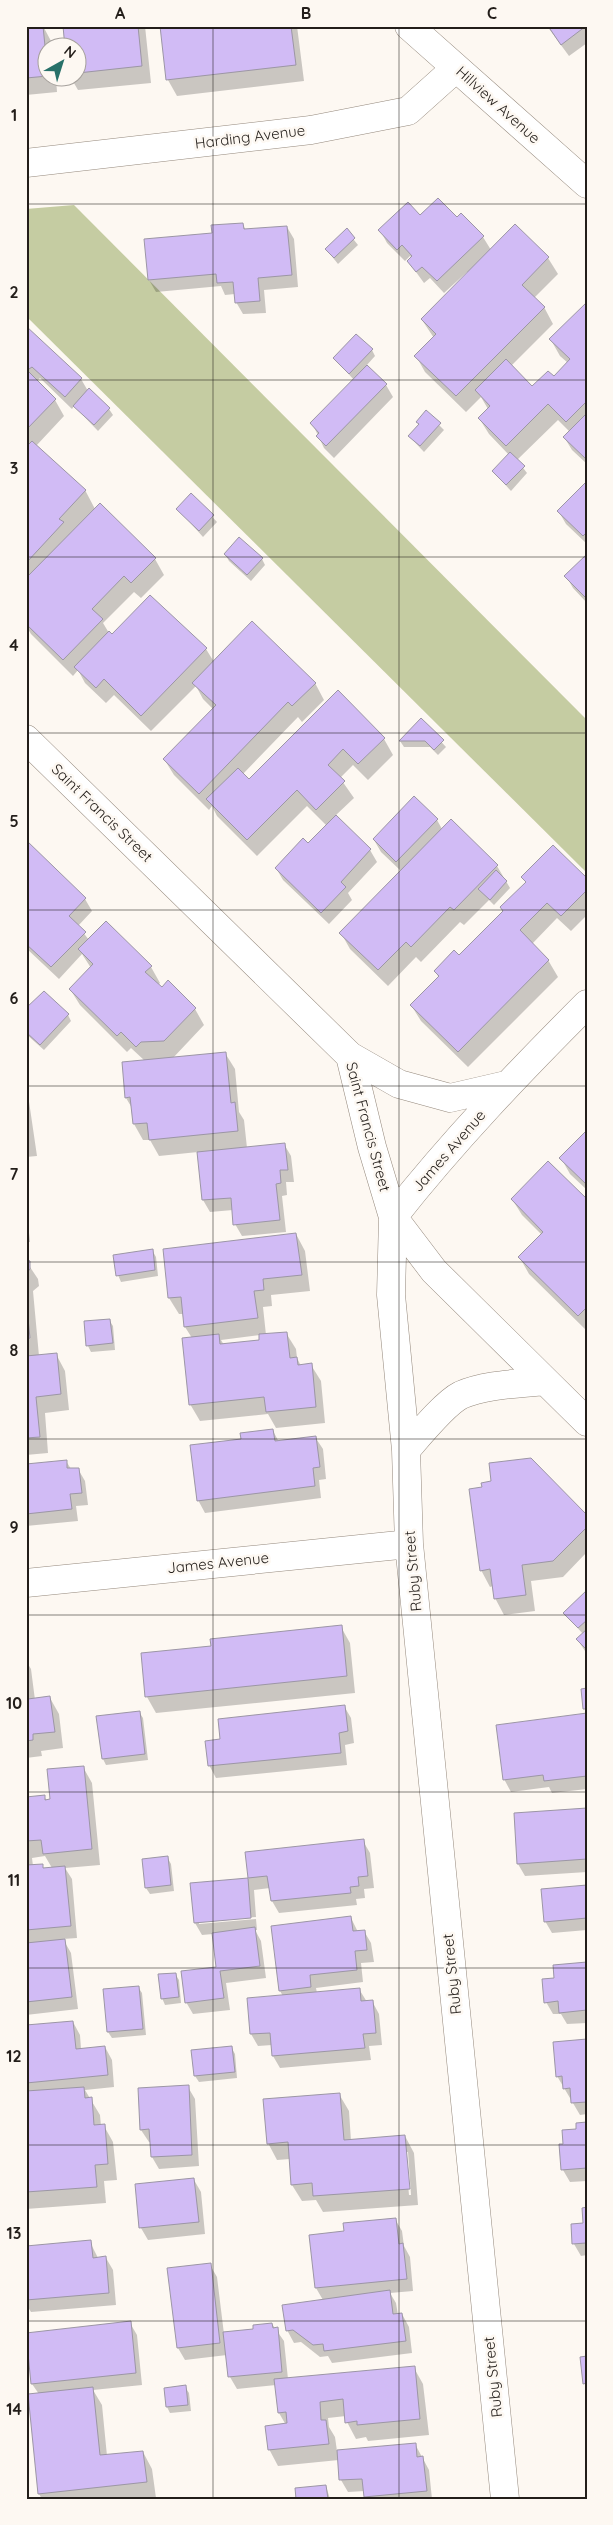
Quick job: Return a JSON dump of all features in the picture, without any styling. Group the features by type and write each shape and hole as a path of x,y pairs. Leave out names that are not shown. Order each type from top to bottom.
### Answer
{"street":[{"name":"Hillview Avenue","path":"409,26 587,184"},
{"name":"Harding Avenue","path":"26,163 311,130 408,111 456,68"},
{"name":"Saint Francis Street","path":"26,739 350,1056 372,1147 393,1217 434,1271 587,1422"},
{"name":"James Avenue","path":"393,1217 436,1164 506,1086 587,1004"},
{"name":"James Avenue","path":"350,1056 399,1084 450,1098 506,1086"},
{"name":"Ruby Street","path":"393,1217 391,1295 406,1450 409,1544 505,2499"},
{"path":"406,1450 429,1424 460,1396 495,1386 545,1381"},
{"name":"James Avenue","path":"26,1583 409,1544"}],"green space":[{"path":"74,205 587,720 587,873 26,316 26,209"}],"building":[{"path":"26,26 43,26 44,38 38,38 38,77 26,78"},
{"path":"63,26 138,26 142,66 88,72 88,38 64,38"},
{"path":"160,26 291,26 296,65 166,80"},
{"path":"548,26 586,26 561,45"},
{"path":"438,198 457,217 461,213 484,236 437,281 422,267 416,272 407,261 412,256 402,245 397,250 378,230 408,202 420,215"},
{"path":"243,223 244,229 287,226 292,275 258,278 260,301 235,303 233,282 217,283 216,274 148,280 144,239 212,233 211,225"},
{"path":"515,224 549,257 522,285 545,307 456,396 414,356 436,334 421,319"},
{"path":"347,228 355,238 334,258 325,249"},
{"path":"587,302 587,401 566,422 548,404 506,446 478,418 490,406 475,390 506,359 532,386 548,371 554,376 570,359 549,339"},
{"path":"26,326 82,378 65,397 32,367 26,371"},
{"path":"356,334 373,349 349,374 333,358"},
{"path":"367,365 387,384 326,446 316,436 319,433 310,423"},
{"path":"28,371 56,399 26,430 26,373"},
{"path":"89,388 110,408 94,425 73,406"},
{"path":"426,410 441,423 420,446 408,436 419,424 416,422"},
{"path":"587,413 587,460 563,437"},
{"path":"32,441 86,490 59,519 64,522 26,563 26,447"},
{"path":"510,452 525,466 506,485 492,471"},
{"path":"587,481 587,532 583,536 557,511"},
{"path":"191,493 214,515 199,531 176,509"},
{"path":"100,503 156,558 131,583 124,576 92,609 103,619 63,660 26,624 26,578"},
{"path":"239,537 263,558 247,575 224,554"},
{"path":"587,554 587,599 564,576"},
{"path":"150,595 207,648 141,716 104,679 96,688 74,667 109,631 112,634"},
{"path":"252,621 316,683 292,706 288,702 199,794 163,759 216,705 192,683"},
{"path":"338,690 385,738 358,764 343,749 328,765 345,781 316,810 297,790 247,840 206,799 238,768 249,779"},
{"path":"421,718 444,740 434,750 425,741 399,741"},
{"path":"414,796 438,819 396,862 373,839"},
{"path":"336,815 371,849 341,882 346,887 321,913 275,868 303,838 308,843"},
{"path":"451,819 498,865 454,910 450,907 411,947 406,942 378,970 339,933"},
{"path":"26,840 86,898 69,916 86,932 51,967 26,944"},
{"path":"553,845 587,878 587,890 561,916 547,903 520,930 549,960 458,1052 410,1005 439,976 434,971 454,950 459,955 503,911 500,907 526,882 521,877"},
{"path":"496,870 507,881 490,900 478,889"},
{"path":"106,921 152,966 145,972 162,987 168,980 196,1008 164,1041 141,1042 136,1047 121,1032 117,1036 69,989 93,964 78,949"},
{"path":"44,991 69,1014 40,1045 26,1032 26,1008"},
{"path":"226,1052 231,1103 235,1102 238,1131 149,1140 147,1123 133,1124 130,1097 125,1098 122,1062"},
{"path":"587,1130 587,1185 559,1158"},
{"path":"285,1143 288,1170 280,1170 281,1183 276,1184 280,1220 233,1225 231,1198 202,1200 197,1152"},
{"path":"548,1161 587,1199 587,1307 578,1316 518,1257 543,1232 511,1199"},
{"path":"296,1233 302,1275 263,1279 264,1290 254,1291 258,1318 184,1327 181,1297 168,1298 163,1249"},
{"path":"153,1249 155,1270 116,1276 113,1255"},
{"path":"26,1259 30,1261 30,1269 26,1274"},
{"path":"26,1299 30,1338 26,1339"},
{"path":"110,1319 113,1343 86,1346 84,1321"},
{"path":"287,1332 290,1358 297,1357 298,1365 312,1363 316,1407 266,1412 264,1397 189,1405 182,1338 219,1334 220,1344 259,1340 259,1334"},
{"path":"57,1353 61,1394 36,1397 40,1437 26,1438 26,1356"},
{"path":"273,1429 275,1441 316,1436 320,1467 313,1468 315,1486 197,1501 190,1445 241,1439 240,1433"},
{"path":"531,1458 587,1515 587,1527 553,1561 522,1565 526,1595 494,1599 490,1569 480,1571 469,1489 482,1487 481,1483 491,1481 489,1463"},
{"path":"67,1460 67,1468 79,1468 82,1493 70,1494 72,1509 26,1514 26,1464"},
{"path":"587,1590 587,1620 578,1628 563,1613"},
{"path":"342,1625 347,1676 145,1697 141,1653 211,1646 210,1639"},
{"path":"587,1629 587,1650 576,1639"},
{"path":"26,1685 28,1699 50,1696 55,1732 33,1734 33,1740 26,1741"},
{"path":"587,1688 587,1709 583,1709 581,1689"},
{"path":"345,1705 348,1731 339,1733 341,1753 208,1766 205,1741 220,1739 218,1719"},
{"path":"140,1711 145,1754 102,1759 96,1716"},
{"path":"587,1713 587,1776 544,1781 543,1775 503,1780 496,1725"},
{"path":"84,1766 92,1849 43,1854 41,1840 26,1841 26,1797 45,1795 45,1800 50,1799 47,1769"},
{"path":"587,1808 587,1859 517,1864 514,1813"},
{"path":"364,1839 368,1876 358,1877 359,1886 350,1887 351,1893 271,1901 267,1876 248,1878 245,1852"},
{"path":"168,1856 171,1885 145,1888 142,1859"},
{"path":"43,1864 43,1868 65,1866 71,1926 26,1930 26,1865"},
{"path":"248,1878 251,1918 194,1923 190,1883"},
{"path":"587,1885 587,1918 544,1922 541,1889"},
{"path":"351,1916 353,1931 365,1930 367,1950 355,1951 357,1970 310,1975 311,1987 279,1991 271,1926"},
{"path":"255,1927 260,1966 220,1971 224,1998 185,2003 181,1971 216,1967 212,1933"},
{"path":"65,1939 72,1997 26,2002 26,1943"},
{"path":"587,1962 587,2010 559,2013 558,2001 544,2003 542,1979 554,1978 553,1965"},
{"path":"176,1973 179,1997 161,1999 158,1974"},
{"path":"139,1986 143,2029 107,2032 103,1989"},
{"path":"360,1988 361,2001 373,2000 376,2033 363,2034 365,2048 272,2056 270,2033 250,2034 247,1998"},
{"path":"73,2021 76,2049 105,2046 108,2075 26,2083 26,2025"},
{"path":"587,2039 587,2102 571,2103 570,2088 563,2089 562,2076 556,2077 553,2042"},
{"path":"232,2046 235,2072 194,2076 191,2050"},
{"path":"189,2085 192,2155 151,2157 149,2129 140,2130 138,2088"},
{"path":"84,2087 85,2098 92,2097 94,2125 105,2124 108,2164 95,2165 97,2187 26,2192 26,2091"},
{"path":"340,2093 344,2140 405,2135 410,2189 313,2196 312,2183 291,2185 288,2142 267,2144 263,2099"},
{"path":"587,2122 587,2168 561,2170 559,2144 563,2144 562,2130 576,2129 576,2123"},
{"path":"194,2178 199,2222 139,2228 135,2184"},
{"path":"587,2207 587,2248 586,2243 572,2244 571,2224 583,2223 582,2208"},
{"path":"396,2218 399,2244 403,2243 407,2279 315,2288 309,2235 344,2231 343,2223"},
{"path":"91,2240 93,2258 106,2256 109,2293 26,2300 26,2246"},
{"path":"211,2263 220,2343 177,2348 167,2268"},
{"path":"390,2290 393,2314 402,2313 406,2341 324,2351 323,2344 313,2345 293,2330 286,2331 282,2305"},
{"path":"131,2321 136,2373 31,2384 26,2333"},
{"path":"272,2323 273,2328 278,2327 282,2372 228,2377 223,2332 253,2329 253,2325"},
{"path":"587,2356 587,2383 583,2384 580,2357"},
{"path":"415,2366 420,2419 357,2425 357,2421 345,2423 343,2399 320,2402 321,2420 326,2420 329,2444 268,2450 265,2426 287,2423 286,2412 278,2413 274,2379"},
{"path":"186,2385 188,2405 166,2407 164,2388"},
{"path":"93,2387 100,2455 143,2451 147,2482 38,2494 28,2394"},
{"path":"416,2443 417,2457 423,2456 427,2491 364,2497 362,2479 339,2480 337,2450"},
{"path":"326,2485 328,2499 296,2499 295,2488"}]}
